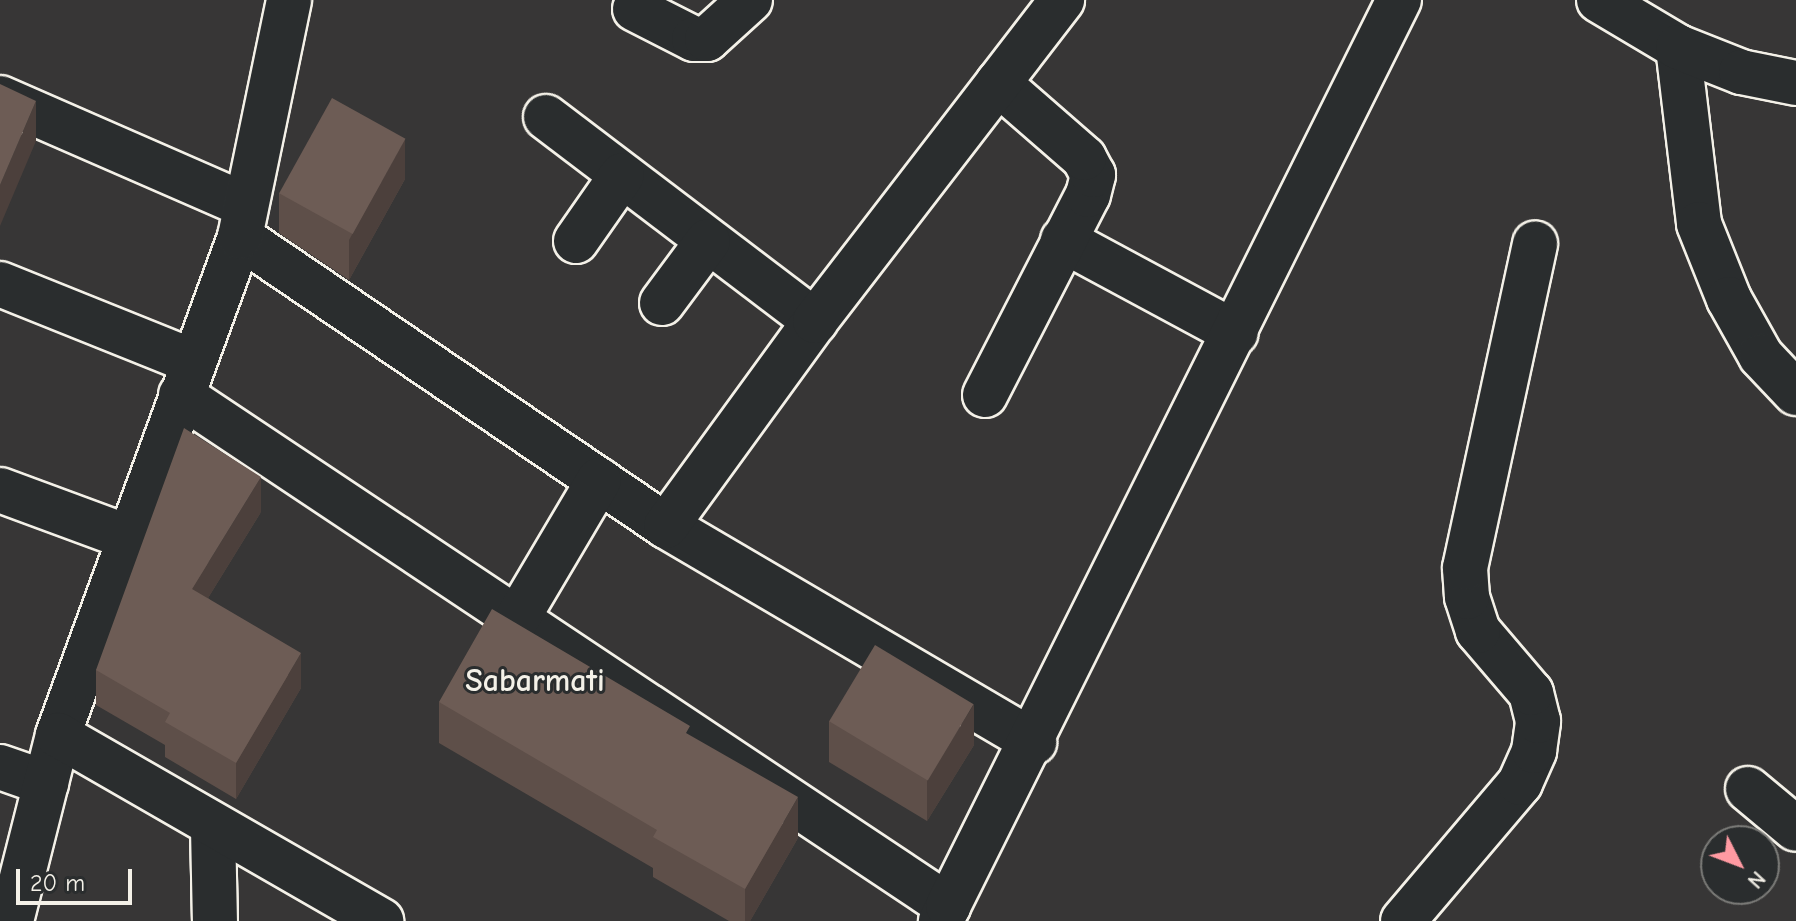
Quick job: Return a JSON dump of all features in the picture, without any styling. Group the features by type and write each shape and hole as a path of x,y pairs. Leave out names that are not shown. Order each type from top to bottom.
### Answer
{"street":[{"path":"11,921 58,735 241,221 289,0"},
{"path":"635,9 694,39 707,39 750,0"},
{"path":"666,526 815,321 1062,0"},
{"path":"0,284 187,378 518,617 944,914 1034,742 1399,0"},
{"path":"1599,0 1678,47 1741,72 1796,83"},
{"path":"1678,47 1699,224 1742,322 1761,356 1796,393"},
{"path":"985,395 1088,195 1093,175 1084,158 998,83"},
{"path":"0,98 241,221 666,526 1034,742"},
{"path":"546,117 815,321"},
{"path":"576,241 622,175"},
{"path":"1063,240 1236,333"},
{"path":"662,303 708,241"},
{"path":"1403,921 1520,783 1534,751 1538,721 1531,693 1478,631 1467,597 1465,568 1535,243"},
{"path":"518,617 599,480"},
{"path":"0,490 127,537"},
{"path":"58,735 213,828 381,921"},
{"path":"0,767 46,783"},
{"path":"1748,789 1796,829"},
{"path":"213,828 215,921"}],"building":[{"path":"0,84 36,101 0,185"},
{"path":"332,98 405,139 353,234 279,193"},
{"path":"184,428 261,477 192,589 301,653 236,763 165,722 170,713 96,670"},
{"path":"492,609 690,726 686,733 798,797 745,889 653,837 657,830 439,702"},
{"path":"875,645 974,704 928,781 829,721"}],"district":[{"name":"Sabarmati","path":"535,681"}]}
